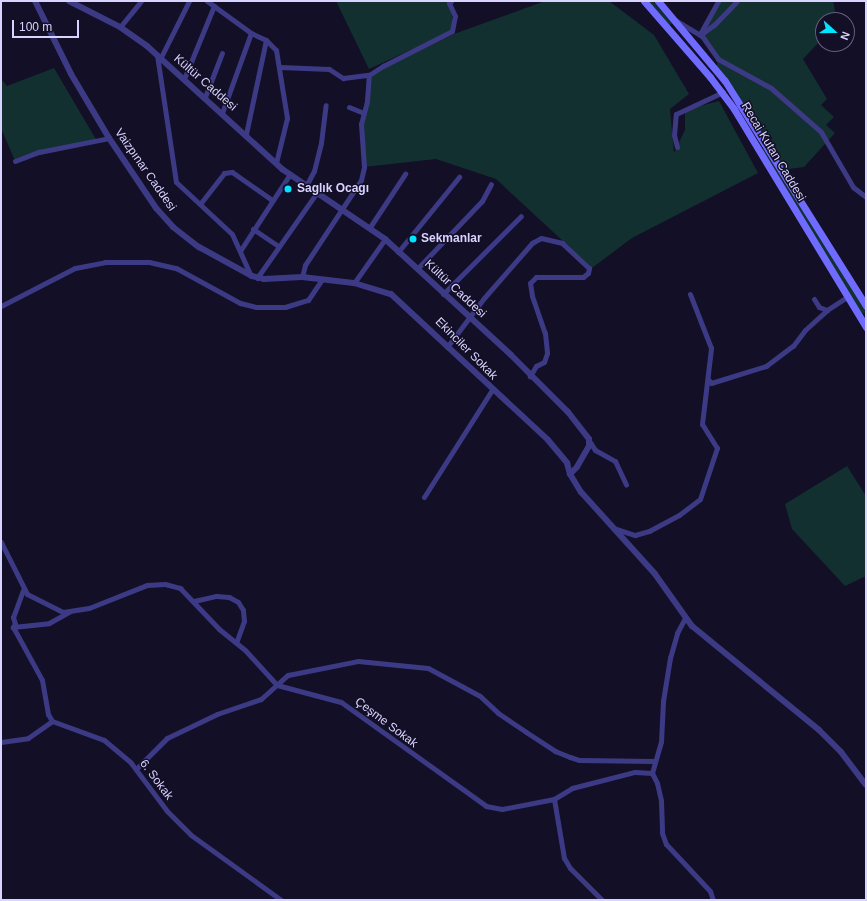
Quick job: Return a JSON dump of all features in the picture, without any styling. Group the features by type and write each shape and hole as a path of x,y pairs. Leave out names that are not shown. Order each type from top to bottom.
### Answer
{"main road":[{"name":"Recai Kutan Caddesi","path":"644,1 723,92 866,327"},
{"name":"Recai Kutan Caddesi","path":"658,1 725,81 866,306"}],"street":[{"name":"Vaizpınar Caddesi","path":"35,1 71,74 109,138 156,208 173,227 199,248 254,277 302,277 322,279"},
{"name":"Kültür Caddesi","path":"69,1 120,27 159,57 205,97 246,134 276,164 318,191 385,238 443,294 511,355 530,376 568,412 590,442"},
{"path":"120,27 141,1"},
{"path":"189,1 159,57 176,182 223,223 232,234 254,277 318,191"},
{"path":"207,1 251,33 266,40 276,50 288,118 276,164"},
{"path":"280,67 329,69 343,78 369,76 383,66 452,31 455,16 449,3 451,1"},
{"path":"700,35 718,1"},
{"path":"700,35 714,25 738,1"},
{"path":"184,79 214,6"},
{"path":"673,18 700,35 708,43 718,59 771,88 821,132 853,187 866,197"},
{"path":"222,113 251,33"},
{"path":"246,134 266,40"},
{"path":"205,97 222,53"},
{"path":"302,277 305,266 361,180 364,167 361,124 369,76"},
{"path":"677,146 674,135 676,114 723,92"},
{"path":"307,184 314,171 321,143 326,105"},
{"path":"349,107 364,113"},
{"path":"15,160 39,152 109,138"},
{"path":"200,204 224,173 232,172 272,200"},
{"path":"240,251 290,174"},
{"path":"370,227 405,174"},
{"path":"398,252 460,177"},
{"path":"417,269 482,201 491,184"},
{"path":"443,294 521,216"},
{"path":"253,229 278,246"},
{"path":"354,283 385,238"},
{"path":"447,347 532,242 541,238 562,243 583,261 589,268 588,273 583,277 536,277 530,283 532,296 545,333 547,353 544,362 536,366 530,376"},
{"path":"1,306 76,268 105,262 144,262 176,268 240,303 256,307 285,307 308,300 322,279"},
{"name":"Ekinciler Sokak","path":"322,279 354,283 392,294 492,390 548,440 567,463 570,474 582,492 612,528 654,574 685,618 706,640 781,697 819,730 841,752 866,785"},
{"path":"612,528 635,535 649,531 679,515 700,499 717,448 702,424 711,348 690,294"},
{"path":"708,380 711,383 766,366 793,346 805,330 827,310 847,296"},
{"path":"814,299 819,307 827,310"},
{"path":"424,497 492,390"},
{"path":"570,474 577,467 590,442"},
{"path":"590,442 595,450 615,461 626,485"},
{"path":"1,542 23,590 38,602 69,612"},
{"path":"13,627 49,623 69,612 89,608 147,585 174,585 194,601 277,685"},
{"path":"1,742 28,738 52,721 48,714 42,680 13,627 15,624 13,617 23,590"},
{"path":"194,601 216,596 229,597 238,602 243,610 244,621 236,643"},
{"path":"685,618 677,634 670,658 663,701 661,742 654,761 652,773 657,783 661,801 662,833 666,844 710,891 713,900"},
{"path":"136,769 167,738 217,714 261,699 292,673 349,662 374,661 424,667 480,696 498,713 561,754 579,760 654,761"},
{"name":"Çeşme Sokak","path":"277,685 322,696 346,705 482,804 502,809 554,799 579,786 635,772 652,773"},
{"name":"6. Sokak","path":"52,721 104,740 117,749 136,769 167,811 191,835 281,900"},
{"path":"554,799 564,858 570,868 602,900"}],"green space":[{"path":"336,1 449,1 452,11 452,31 369,69"},
{"path":"545,1 609,1 654,35 689,94 670,109 674,153 685,130 685,110 719,101 758,173 632,238 592,268 496,179 436,159 364,167 361,124 369,75 454,34"},
{"path":"648,1 653,1 672,23 669,26"},
{"path":"720,1 833,1 835,12 815,12 815,46 803,59 827,99 821,105 834,117 826,125 835,133 804,167 781,170 716,70 718,59 700,35"},
{"path":"54,68 97,141 15,161 1,128 1,79 7,86"},
{"path":"764,149 866,312 862,314 761,151"},
{"path":"847,466 866,496 866,576 845,586 792,529 785,504"}],"place":[{"name":"Saglık Ocagı","path":"288,189"},
{"name":"Sekmanlar","path":"413,239"}]}
